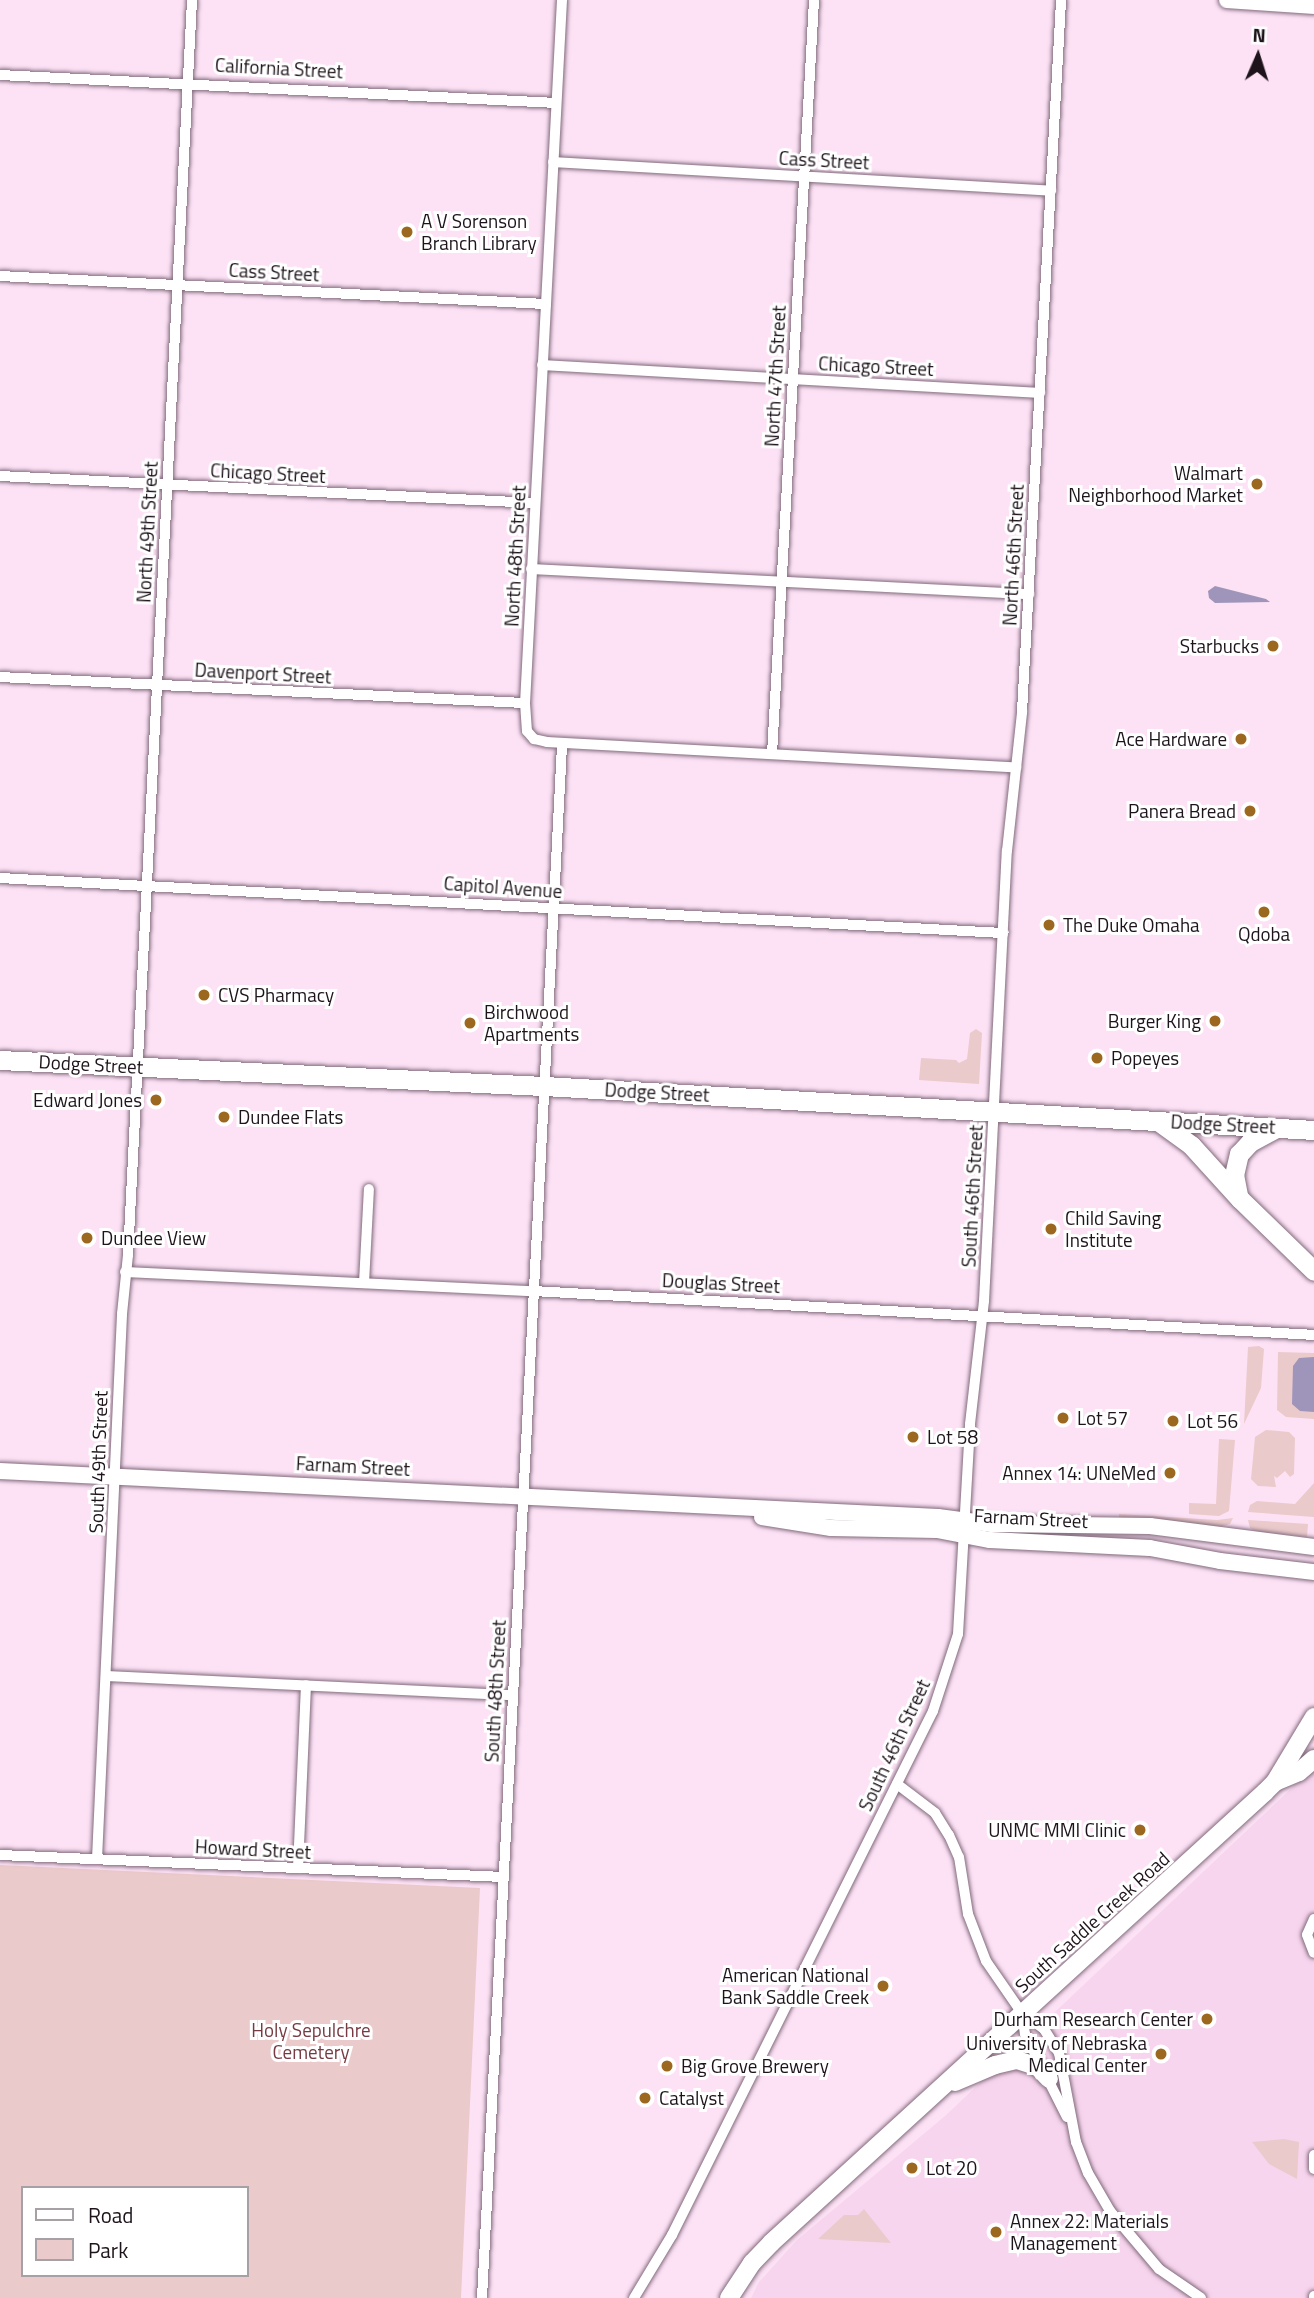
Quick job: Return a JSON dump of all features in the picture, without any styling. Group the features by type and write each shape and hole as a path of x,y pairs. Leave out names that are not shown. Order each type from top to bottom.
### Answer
{"highway":[{"name":"Dodge Street","path":"0,1060 544,1086 1314,1129"},
{"path":"1157,1121 1191,1145 1240,1199 1306,1260 1314,1271"},
{"path":"1240,1199 1234,1175 1239,1154 1250,1142 1277,1127"}],"main road":[{"path":"1227,0 1314,6"},
{"name":"Farnam Street","path":"0,1471 938,1517 990,1540 1150,1548 1220,1562 1314,1572"},
{"name":"Farnam Street","path":"965,1528 1150,1526 1314,1547"},
{"name":"South Saddle Creek Road","path":"729,2298 752,2263 771,2243 1215,1840 1275,1782 1314,1717"},
{"name":"South Saddle Creek Road","path":"1275,1782 1299,1772 1314,1759"},
{"path":"942,2088 995,2065 1017,2060 1038,2067 1049,2079"}],"street":[{"name":"North 49th Street","path":"136,1066 192,0"},
{"name":"North 48th Street","path":"562,0 525,703 525,725 531,736 541,742 562,743"},
{"name":"North 47th Street","path":"772,754 814,0"},
{"name":"North 46th Street","path":"994,1111 1010,804 1016,767 1029,594 1061,0"},
{"name":"California Street","path":"0,75 556,103"},
{"name":"Cass Street","path":"553,162 1051,191"},
{"name":"Cass Street","path":"0,276 545,304"},
{"name":"Chicago Street","path":"542,365 1040,393"},
{"name":"Chicago Street","path":"0,477 535,503"},
{"path":"531,569 1029,594"},
{"name":"Davenport Street","path":"0,677 525,703"},
{"path":"544,1086 562,743 1016,767"},
{"name":"Capitol Avenue","path":"0,878 1003,933"},
{"name":"South 49th Street","path":"97,1859 136,1066"},
{"name":"South 48th Street","path":"482,2298 544,1086"},
{"name":"South 46th Street","path":"634,2298 672,2235 933,1711 950,1665 959,1623 971,1424 983,1316 994,1111"},
{"path":"364,1283 369,1189"},
{"name":"Douglas Street","path":"125,1272 533,1291 1314,1335"},
{"path":"106,1676 513,1695"},
{"path":"298,1868 306,1685"},
{"path":"897,1784 935,1813 949,1835 959,1857 968,1914 986,1961 1022,2013 1044,2029 1059,2053 1071,2125"},
{"name":"Howard Street","path":"0,1855 504,1877"},
{"path":"1314,1919 1307,1935 1314,1956"},
{"path":"1022,2013 1026,2034 1071,2125 1088,2173 1124,2231 1159,2269 1201,2298"},
{"path":"1314,2155 1314,2169"}],"shaded area":[{"path":"1215,586 1270,602 1215,603 1209,598 1208,591"},
{"path":"1314,1357 1314,1412 1300,1411 1292,1404 1293,1366 1299,1358"},
{"name":"University of Nebraska Medical Center","path":"1314,1767 1314,2298 751,2298 759,2282 797,2240 945,2116"}],"green space":[{"path":"976,1029 982,1033 979,1084 919,1080 921,1058 956,1060 959,1063 967,1059 970,1033"},
{"path":"1259,1346 1264,1349 1261,1388 1244,1424 1248,1347"},
{"path":"1278,1352 1314,1353 1314,1419 1286,1417 1277,1410"},
{"path":"1266,1430 1289,1432 1295,1438 1294,1474 1290,1477 1285,1471 1277,1478 1274,1476 1276,1487 1258,1486 1251,1479 1255,1437"},
{"path":"1219,1439 1235,1440 1229,1511 1219,1516 1189,1514 1189,1503 1216,1504"},
{"path":"1314,1483 1314,1517 1248,1512 1250,1505 1257,1501 1295,1504"},
{"path":"1119,1514 1217,1520 1233,1518 1230,1524 1220,1527 1119,1518"},
{"path":"1248,1520 1308,1524 1307,1537 1257,1532 1250,1528"},
{"name":"Holy Sepulchre Cemetery","path":"0,1865 480,1888 461,2298 0,2298"},
{"path":"1284,2139 1299,2142 1297,2179 1269,2164 1252,2142"},
{"path":"864,2209 891,2243 818,2239 844,2215 858,2215"}],"place":[{"name":"A V Sorenson Branch Library","path":"407,232"},
{"name":"Walmart Neighborhood Market","path":"1257,484"},
{"name":"Starbucks","path":"1273,646"},
{"name":"Ace Hardware","path":"1241,739"},
{"name":"Panera Bread","path":"1250,811"},
{"name":"Qdoba","path":"1264,912"},
{"name":"The Duke Omaha","path":"1049,925"},
{"name":"CVS Pharmacy","path":"204,995"},
{"name":"Burger King","path":"1215,1021"},
{"name":"Birchwood Apartments","path":"470,1023"},
{"name":"Popeyes","path":"1097,1058"},
{"name":"Edward Jones","path":"156,1100"},
{"name":"Dundee Flats","path":"224,1117"},
{"name":"Child Saving Institute","path":"1051,1229"},
{"name":"Dundee View","path":"87,1238"},
{"name":"Lot 57","path":"1063,1418"},
{"name":"Lot 56","path":"1173,1421"},
{"name":"Lot 58","path":"913,1437"},
{"name":"Annex 14: UNeMed","path":"1170,1473"},
{"name":"UNMC MMI Clinic","path":"1140,1830"},
{"name":"American National Bank Saddle Creek","path":"883,1986"},
{"name":"Durham Research Center","path":"1207,2019"},
{"name":"University of Nebraska Medical Center","path":"1161,2054"},
{"name":"Big Grove Brewery","path":"667,2066"},
{"name":"Catalyst","path":"645,2098"},
{"name":"Lot 20","path":"912,2168"},
{"name":"Annex 22: Materials Management","path":"996,2232"}]}
